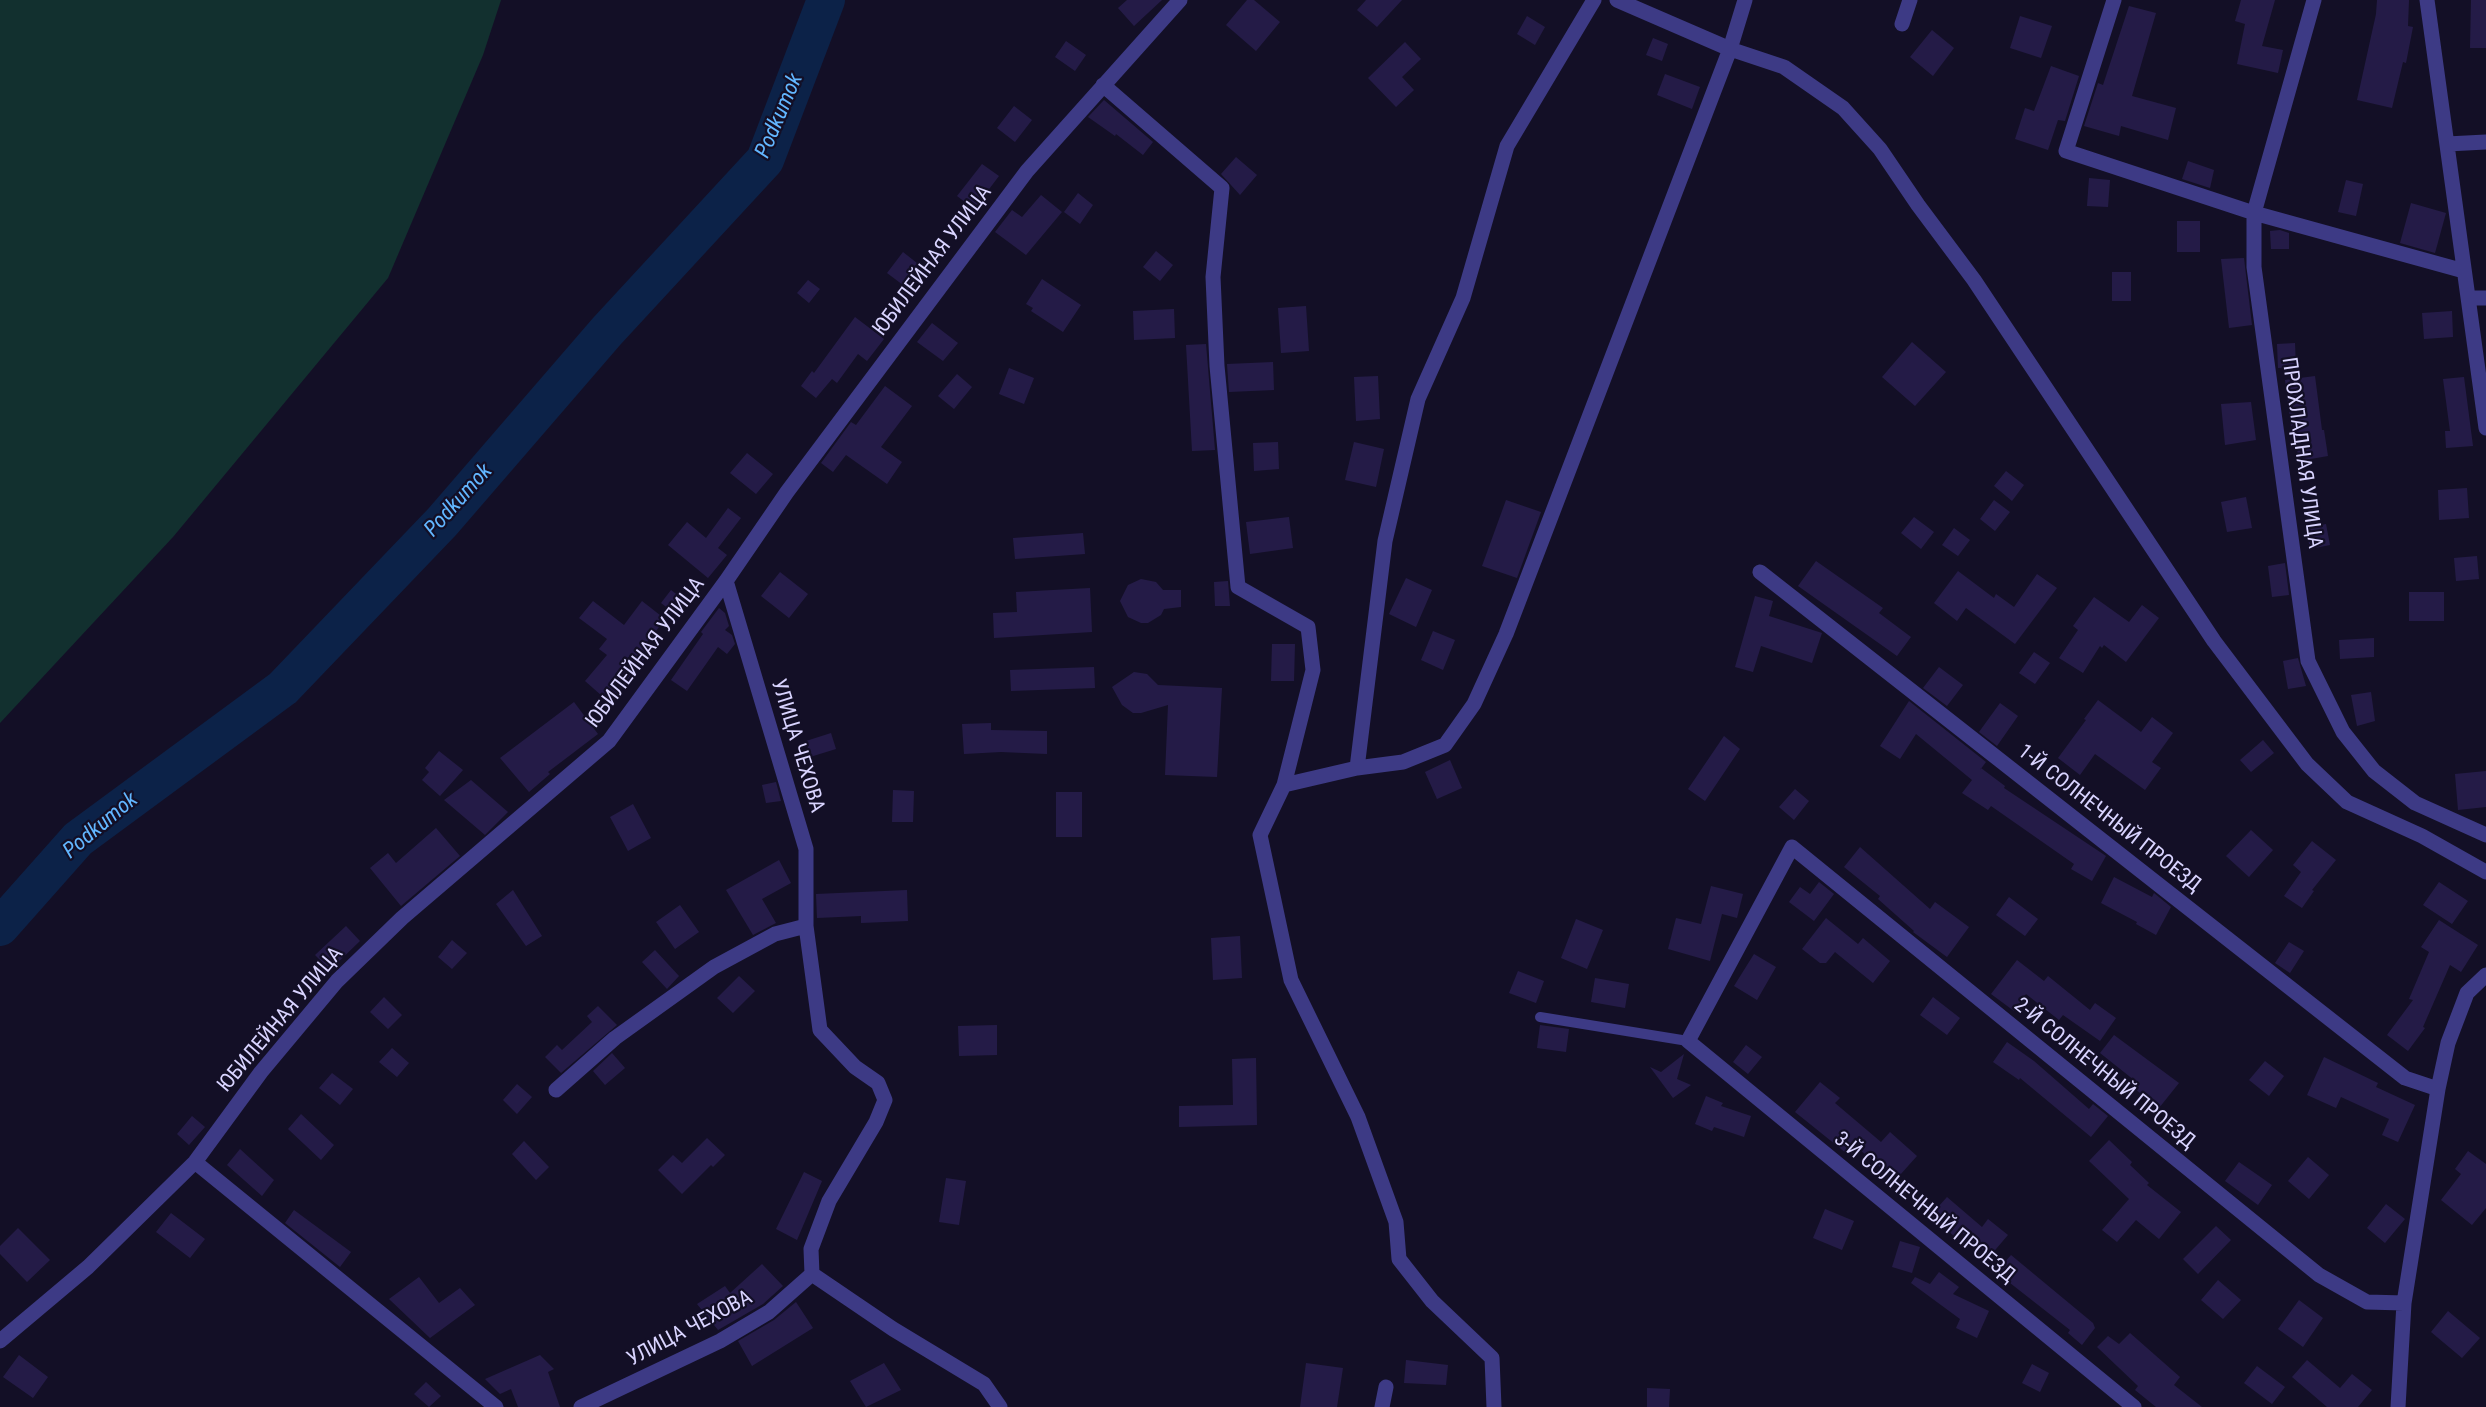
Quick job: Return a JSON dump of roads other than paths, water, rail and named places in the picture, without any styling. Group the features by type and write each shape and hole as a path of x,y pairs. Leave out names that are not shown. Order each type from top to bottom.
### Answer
{"street":[{"name":"ЮБИЛЕЙНАЯ УЛИЦА","path":"0,1341 88,1267 195,1162 261,1072 337,981 402,918 609,741 726,581 787,492 1027,171 1180,0"},
{"path":"1357,768 1384,541 1418,399 1463,298 1507,146 1594,0"},
{"path":"1617,0 1730,49 1784,67 1843,108 1880,149 1917,205 1974,280 2214,641 2307,764 2348,802 2422,836 2486,872"},
{"path":"1284,785 1357,768 1403,762 1444,745 1474,704 1510,623 1730,49 1745,0"},
{"path":"1902,24 1910,0"},
{"path":"2114,0 2066,151 2254,213 2464,271"},
{"name":"ПРОХЛАДНАЯ УЛИЦА","path":"2314,0 2254,213 2254,267 2308,661 2343,732 2374,771 2415,803 2486,835"},
{"path":"2427,0 2486,428"},
{"path":"1103,85 1222,188 1213,277 1217,366 1238,587 1308,627 1313,670 1284,785 1260,835 1291,980 1358,1117 1396,1222 1399,1259 1432,1301 1492,1358 1494,1407"},
{"path":"2446,144 2486,142"},
{"path":"2468,298 2486,298"},
{"name":"1-Й СОЛНЕЧНЫЙ ПРОЕЗД","path":"1760,572 2405,1078 2438,1089"},
{"name":"УЛИЦА ЧЕХОВА","path":"581,1407 720,1341 769,1312 812,1274 811,1249 829,1201 876,1122 885,1100 878,1083 855,1067 820,1030 806,926 806,849 726,581"},
{"name":"2-Й СОЛНЕЧНЫЙ ПРОЕЗД","path":"1688,1041 1792,847 2319,1275 2367,1302 2404,1303"},
{"path":"556,1090 615,1038 714,967 775,934 806,926"},
{"path":"2398,1407 2404,1303 2438,1089 2448,1043 2467,993 2486,975"},
{"name":"3-Й СОЛНЕЧНЫЙ ПРОЕЗД","path":"1688,1041 2134,1407"},
{"path":"195,1162 496,1407"},
{"path":"812,1274 893,1329 984,1384 1000,1407"},
{"path":"1382,1407 1386,1387"}],"lane":[{"path":"1540,1017 1688,1041"}],"waterway":[{"name":"Podkumok","path":"0,927 78,839 283,688 442,522 607,331 765,160 826,0"}]}
